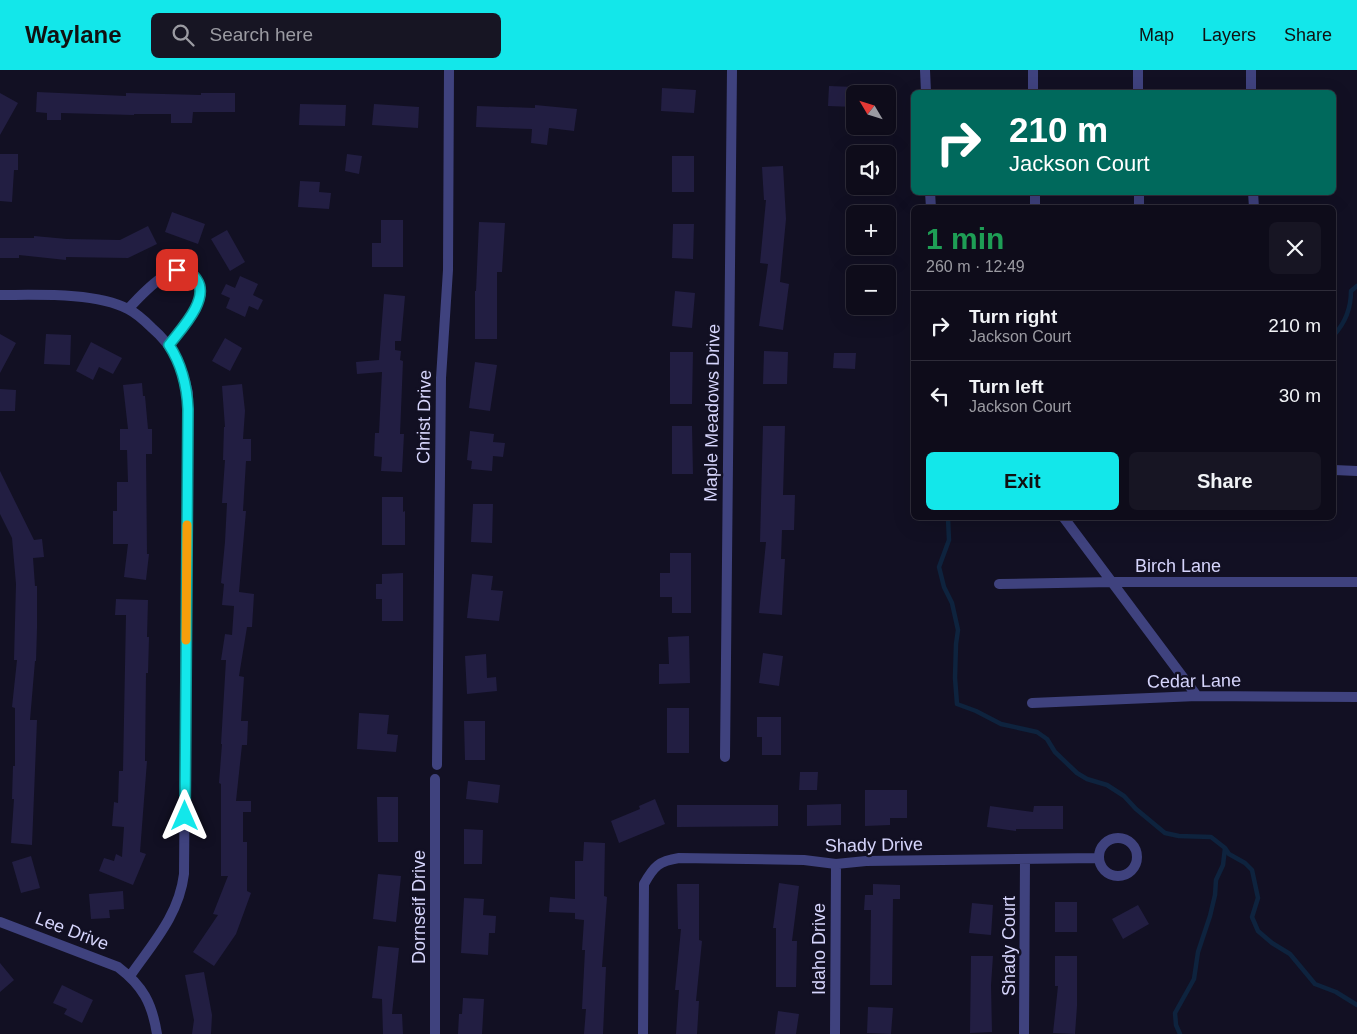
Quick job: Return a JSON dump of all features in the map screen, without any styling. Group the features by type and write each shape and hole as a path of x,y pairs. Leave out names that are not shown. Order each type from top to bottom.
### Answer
{"street":[{"name":"Christ Drive","path":"437,765 440,378 448,270 449,70"},
{"name":"Maple Meadows Drive","path":"725,757 732,70"},
{"path":"925,70 926,90"},
{"path":"1033,70 1033,90"},
{"path":"1138,70 1138,90"},
{"path":"1250,70 1251,90"},
{"path":"128,309 150,287 171,272 184,271 193,276 201,288 199,300 188,320 169,345"},
{"path":"0,295 76,296 100,300 128,309 149,325 169,345 180,365 188,393 184,874 180,897 170,919 130,976"},
{"path":"1336,470 1357,471"},
{"path":"1066,520 1197,696"},
{"name":"Birch Lane","path":"999,584 1357,582"},
{"name":"Cedar Lane","path":"1032,703 1197,696 1357,697"},
{"name":"Dornseif Drive","path":"435,779 435,1034"},
{"name":"Shady Drive","path":"643,1034 644,884 652,870 664,860 679,858 804,860 836,864 866,861 1099,858"},
{"name":"Shady Court","path":"1024,1034 1025,859"},
{"name":"Idaho Drive","path":"836,864 836,1034"},
{"name":"Lee Drive","path":"0,922 118,967 141,988 149,1002 154,1017 156,1034"}],"building":[{"path":"829,86 846,87 846,107 828,106"},
{"path":"662,88 696,90 694,113 661,111"},
{"path":"37,92 126,96 126,93 201,95 201,93 235,93 235,112 193,112 192,123 171,123 171,114 61,113 61,120 47,120 47,113 36,112"},
{"path":"0,93 18,103 0,135"},
{"path":"300,104 346,105 345,126 299,125"},
{"path":"374,104 419,107 418,128 372,125"},
{"path":"535,105 577,109 574,131 549,128 547,145 531,143 532,129 476,127 477,106 535,108"},
{"path":"0,154 18,154 18,170 14,170 12,202 0,201"},
{"path":"347,154 362,156 359,174 345,171"},
{"path":"672,156 694,156 694,192 672,192"},
{"path":"783,166 786,219 780,282 789,284 783,330 759,326 768,264 760,263 766,200 764,200 762,167"},
{"path":"300,181 320,182 319,192 331,193 329,209 298,207"},
{"path":"172,212 205,224 198,244 165,232"},
{"path":"381,220 403,220 403,267 372,267 372,243 381,243"},
{"path":"479,222 505,223 502,272 497,272 497,339 475,339 475,291"},
{"path":"673,224 694,224 693,259 672,258"},
{"path":"148,226 157,244 128,258 66,257 66,260 19,255 19,258 0,258 0,238 34,238 34,236 120,240"},
{"path":"227,230 245,262 230,271 211,239"},
{"path":"240,276 258,284 253,295 263,300 258,310 249,306 245,317 226,308 230,298 221,294 226,284 235,288"},
{"path":"675,291 695,293 692,328 672,326"},
{"path":"384,294 405,296 401,341 395,341 395,350 401,351 400,360 403,361 400,434 404,434 402,472 381,471 382,457 374,456 375,433 379,433 382,372 357,374 356,362 379,360"},
{"path":"0,334 16,343 0,373"},
{"path":"46,334 71,335 70,365 44,364"},
{"path":"225,338 242,348 230,371 212,361"},
{"path":"91,342 122,358 113,374 99,367 93,380 76,371"},
{"path":"764,351 788,352 787,384 763,384"},
{"path":"670,352 693,352 692,404 670,404"},
{"path":"834,353 856,353 855,369 833,368"},
{"path":"475,362 497,365 490,411 469,408"},
{"path":"142,383 148,429 152,429 152,454 146,454 147,554 149,554 146,580 124,577 128,544 113,544 113,511 117,511 117,482 128,482 127,450 120,450 120,429 128,429 123,385"},
{"path":"242,384 245,411 243,439 251,439 251,461 246,461 243,511 246,511 239,592 254,594 252,627 247,627 239,676 244,677 241,721 248,721 247,745 242,745 236,801 251,801 251,812 243,812 243,842 247,842 247,891 251,893 236,934 214,966 193,952 218,915 213,914 228,876 221,876 221,784 219,783 226,660 221,660 225,634 232,635 234,606 222,605 224,584 221,583 227,503 222,503 225,427 222,386"},
{"path":"0,389 16,390 15,411 0,411"},
{"path":"672,426 692,426 693,474 672,474"},
{"path":"763,426 785,426 783,495 795,495 794,530 782,530 781,559 785,559 782,615 759,613 766,542 760,542"},
{"path":"470,431 494,434 493,442 505,443 503,457 493,456 492,471 471,469 472,461 467,460"},
{"path":"0,471 34,540 42,539 44,557 33,558 35,586 37,586 37,628 36,661 30,720 37,720 32,845 11,843 14,799 12,799 13,766 15,766 15,708 12,707 17,660 14,660 16,584 12,538 0,514"},
{"path":"382,497 403,497 405,545 382,545"},
{"path":"473,504 493,504 492,543 471,542"},
{"path":"670,553 691,553 691,613 672,613 672,597 660,597 660,573 670,573"},
{"path":"403,573 403,621 382,621 382,599 376,599 376,584 382,584 382,574"},
{"path":"472,574 493,576 491,590 503,591 499,621 467,618"},
{"path":"116,599 148,600 147,637 149,637 148,673 146,673 145,761 147,761 140,852 146,854 133,885 99,871 104,858 114,861 116,854 122,857 124,827 112,826 114,802 118,803 119,771 123,771 126,615 115,615"},
{"path":"689,636 690,683 659,684 659,664 669,664 668,637"},
{"path":"763,653 783,656 779,686 759,683"},
{"path":"486,654 487,678 496,677 497,691 467,694 465,656"},
{"path":"667,708 689,708 689,753 667,753"},
{"path":"359,713 389,715 387,734 398,735 396,752 357,749"},
{"path":"757,717 781,717 781,755 762,755 762,737 757,737"},
{"path":"464,721 485,721 485,760 465,760"},
{"path":"800,772 818,772 817,790 799,790"},
{"path":"468,781 500,785 498,803 466,799"},
{"path":"865,790 907,790 907,818 890,818 890,825 865,826"},
{"path":"377,797 398,797 398,842 378,842"},
{"path":"655,799 665,824 619,843 611,821 640,809 639,806"},
{"path":"841,804 841,825 807,826 807,805"},
{"path":"677,805 778,805 778,826 677,827"},
{"path":"990,806 1033,812 1034,806 1063,806 1063,829 1016,829 1016,831 987,827"},
{"path":"464,829 483,830 482,864 464,864"},
{"path":"584,842 605,843 604,896 607,897 602,967 606,967 603,1034 584,1034 586,1009 582,1009 585,950 582,950 584,920 575,919 575,913 549,912 550,897 575,899 575,861 583,861"},
{"path":"31,856 40,888 21,893 12,862"},
{"path":"378,874 401,876 396,922 373,919"},
{"path":"779,883 799,886 792,941 797,941 796,987 776,987 776,928 773,928"},
{"path":"677,884 699,884 699,940 702,941 696,1001 699,1001 697,1034 676,1034 679,990 675,990 681,929 678,929"},
{"path":"873,884 900,885 900,899 893,899 892,985 870,985 871,910 864,910 865,895 873,895"},
{"path":"123,891 124,909 109,910 110,918 91,919 89,894"},
{"path":"464,898 484,899 483,915 496,916 495,933 489,933 488,955 461,953"},
{"path":"1055,902 1077,902 1077,932 1055,932"},
{"path":"972,903 993,905 991,935 969,933"},
{"path":"1138,905 1149,924 1123,939 1112,919"},
{"path":"378,946 399,948 392,1014 402,1014 403,1034 383,1034 382,999 372,998"},
{"path":"971,956 993,956 991,985 992,1032 970,1033"},
{"path":"1055,956 1077,956 1075,1034 1053,1033 1058,986 1055,986"},
{"path":"0,963 14,980 0,992"},
{"path":"204,972 212,1015 211,1034 192,1034 194,1020 185,975"},
{"path":"62,985 93,1000 82,1023 64,1014 67,1009 53,1003"},
{"path":"463,998 484,999 482,1034 458,1034 459,1014 462,1014"},
{"path":"868,1007 893,1008 891,1034 867,1033"},
{"path":"778,1011 799,1014 796,1034 775,1034"}],"waterway":[{"path":"1336,332 1347,315 1351,291 1357,286"},
{"path":"948,520 949,540 939,567 944,587 952,603 958,630 955,678 957,704 1001,724 1037,732 1047,739 1055,752 1077,773 1087,779 1107,785 1124,796 1136,809 1165,833 1179,836 1211,837 1225,848 1223,865 1216,880 1210,916 1198,952 1194,979 1175,1013 1176,1025 1180,1034"},
{"path":"1225,848 1229,854 1245,863 1252,870 1258,898 1252,917 1258,931 1272,943 1290,954 1315,984 1336,992 1357,1005"}],"slow traffic":[{"path":"186,640 187,525"}],"route":[{"path":"177,270 189,273 197,279 201,288 197,307 169,345 180,365 188,393 185,816"}]}
